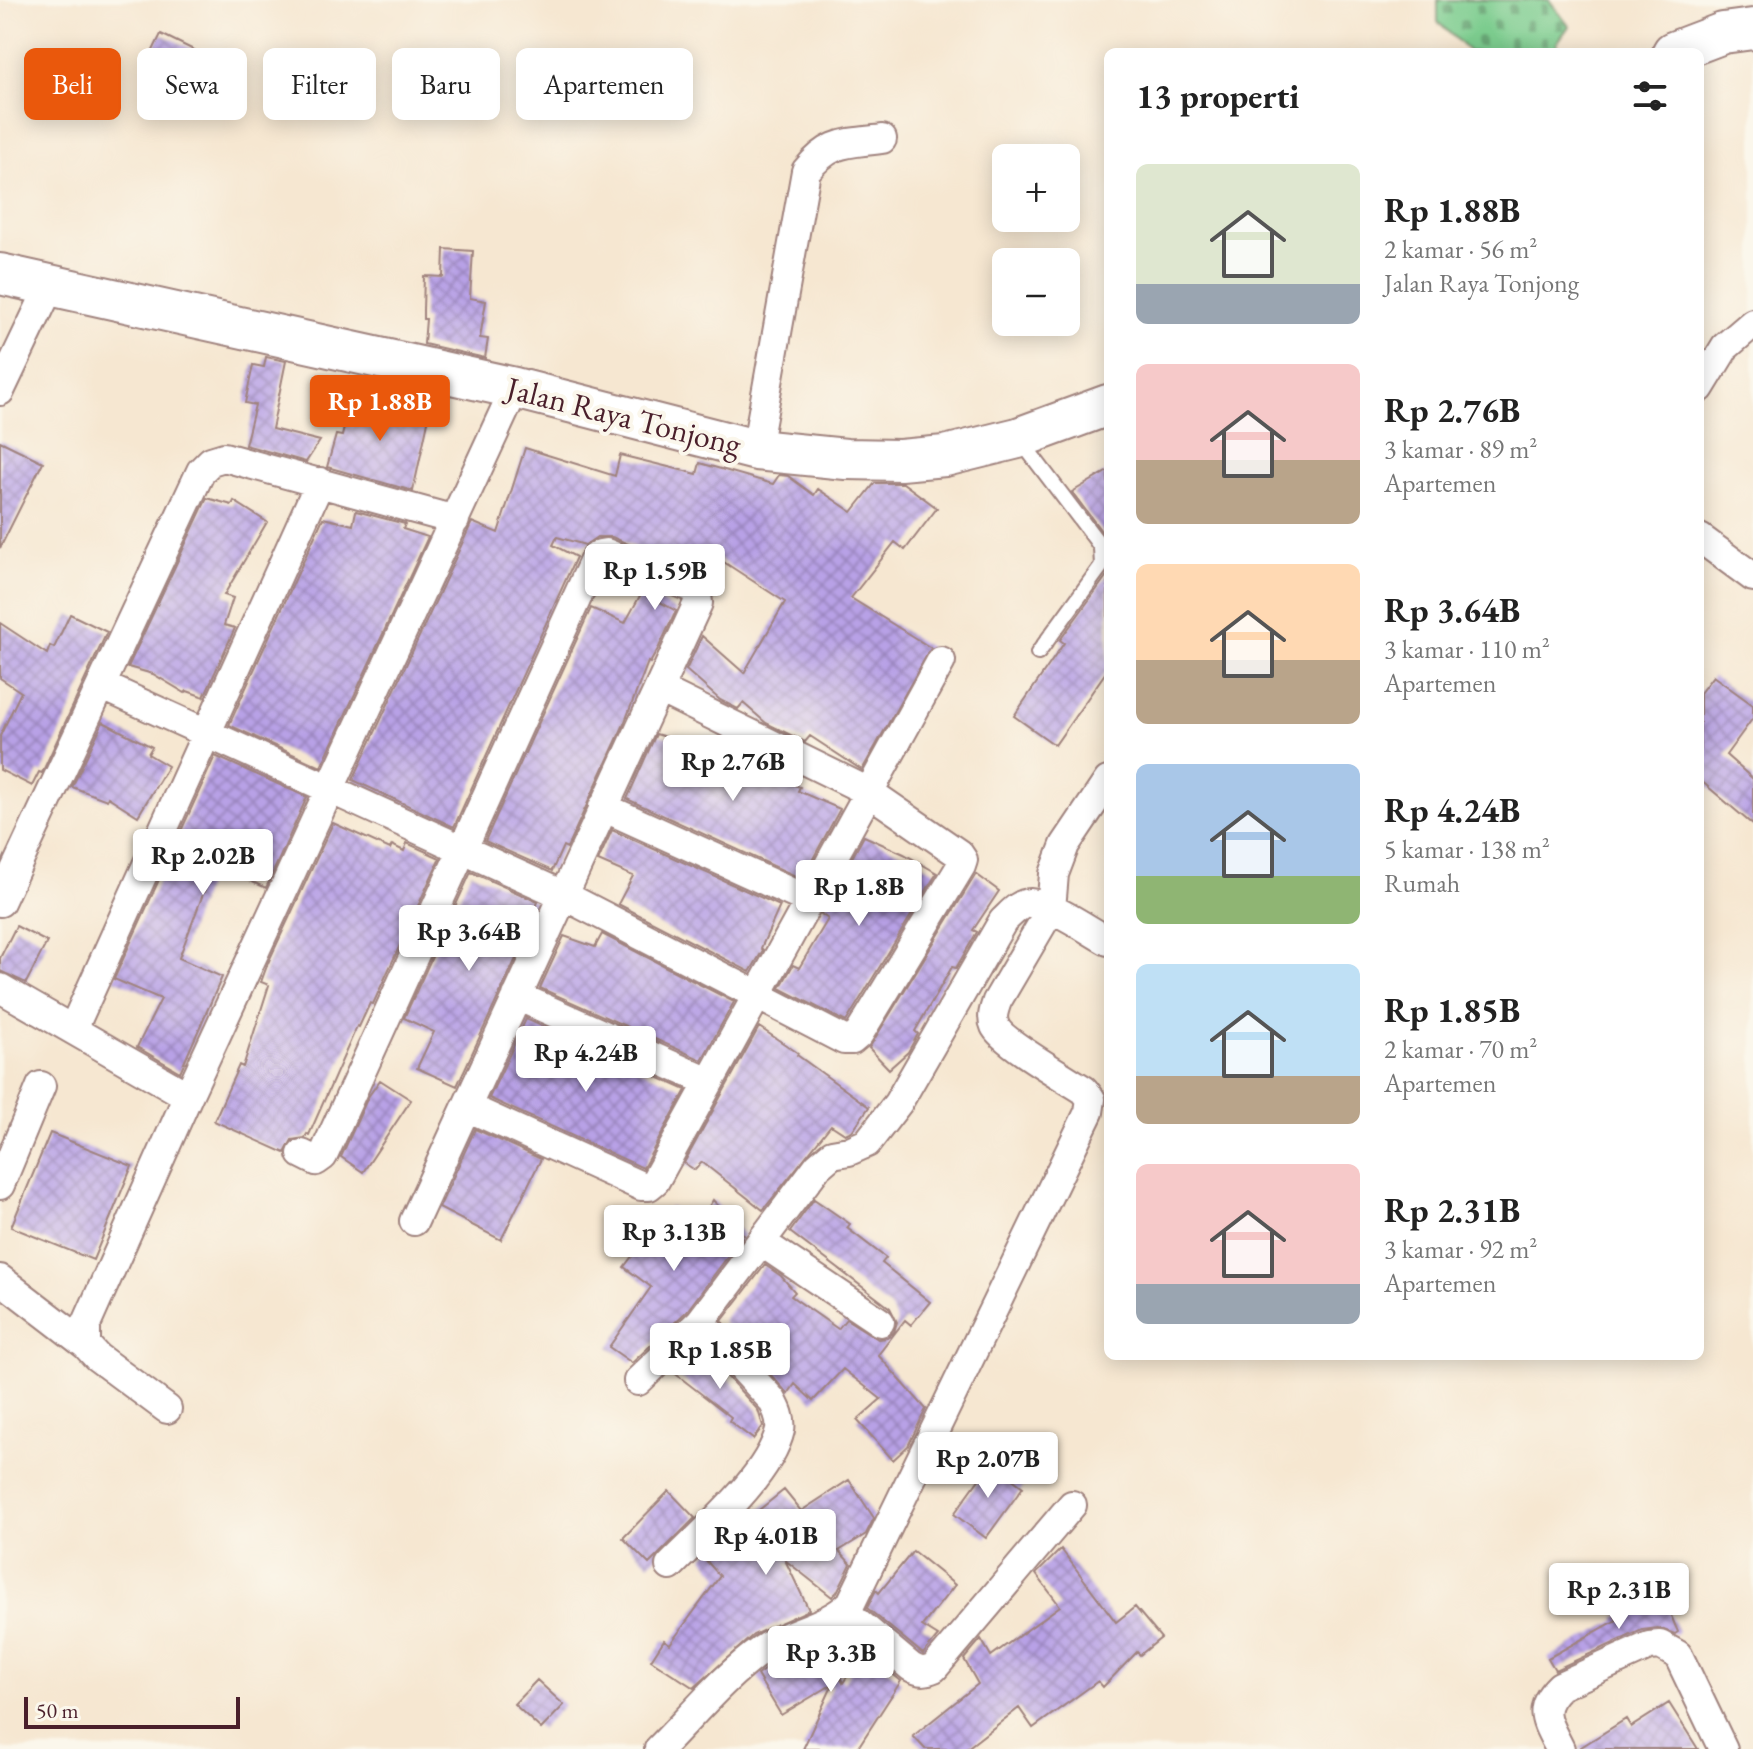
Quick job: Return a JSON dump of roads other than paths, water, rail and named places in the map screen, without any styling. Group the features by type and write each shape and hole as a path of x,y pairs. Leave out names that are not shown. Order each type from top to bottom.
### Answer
{"main road":[{"path":"1684,48 1723,33 1753,29"},
{"name":"Jalan Raya Tonjong","path":"0,274 515,388 756,450 846,459 900,460 945,456 1018,438 1104,406"}],"street":[{"path":"756,450 806,171 820,154 835,145 882,139"},
{"path":"0,391 51,284"},
{"path":"1704,381 1725,347 1753,323"},
{"path":"86,1345 86,1325 188,1096 515,388"},
{"path":"0,902 201,471 211,461 224,457 455,520"},
{"path":"73,1029 320,482"},
{"path":"1704,541 1753,577"},
{"path":"302,1154 316,1161 323,1156 595,558 606,553 692,588 697,594 698,603 414,1221"},
{"path":"467,1107 641,1186 649,1186 660,1173 758,997 941,661"},
{"path":"103,686 563,895 758,997 844,1040 852,1040 859,1034 963,860 959,854 869,792 659,689"},
{"path":"659,1749 749,1660 776,1642 843,1610 858,1591 1089,1112 1091,1099 1084,1090 1007,1040 996,1029 992,1016 997,1001 1051,909 1058,859 1104,787"},
{"path":"603,807 810,901"},
{"path":"638,1381 700,1322 818,1166 832,1154 867,1143 898,1103 1003,921 1017,908 1029,903 1051,909 1104,939"},
{"path":"0,988 188,1096"},
{"path":"517,996 709,1082"},
{"path":"0,1185 41,1086"},
{"path":"761,1242 880,1322"},
{"path":"0,1279 167,1409"},
{"path":"670,1566 731,1505 756,1475 780,1428 778,1412 772,1400 700,1322"},
{"path":"843,1610 911,1667 919,1672 934,1668 1072,1505"},
{"path":"1560,1749 1544,1715 1551,1695 1560,1686 1649,1646 1660,1645 1678,1655 1723,1749"}],"lane":[{"path":"1018,438 1096,540 1102,557 1102,565 1038,653"}]}
